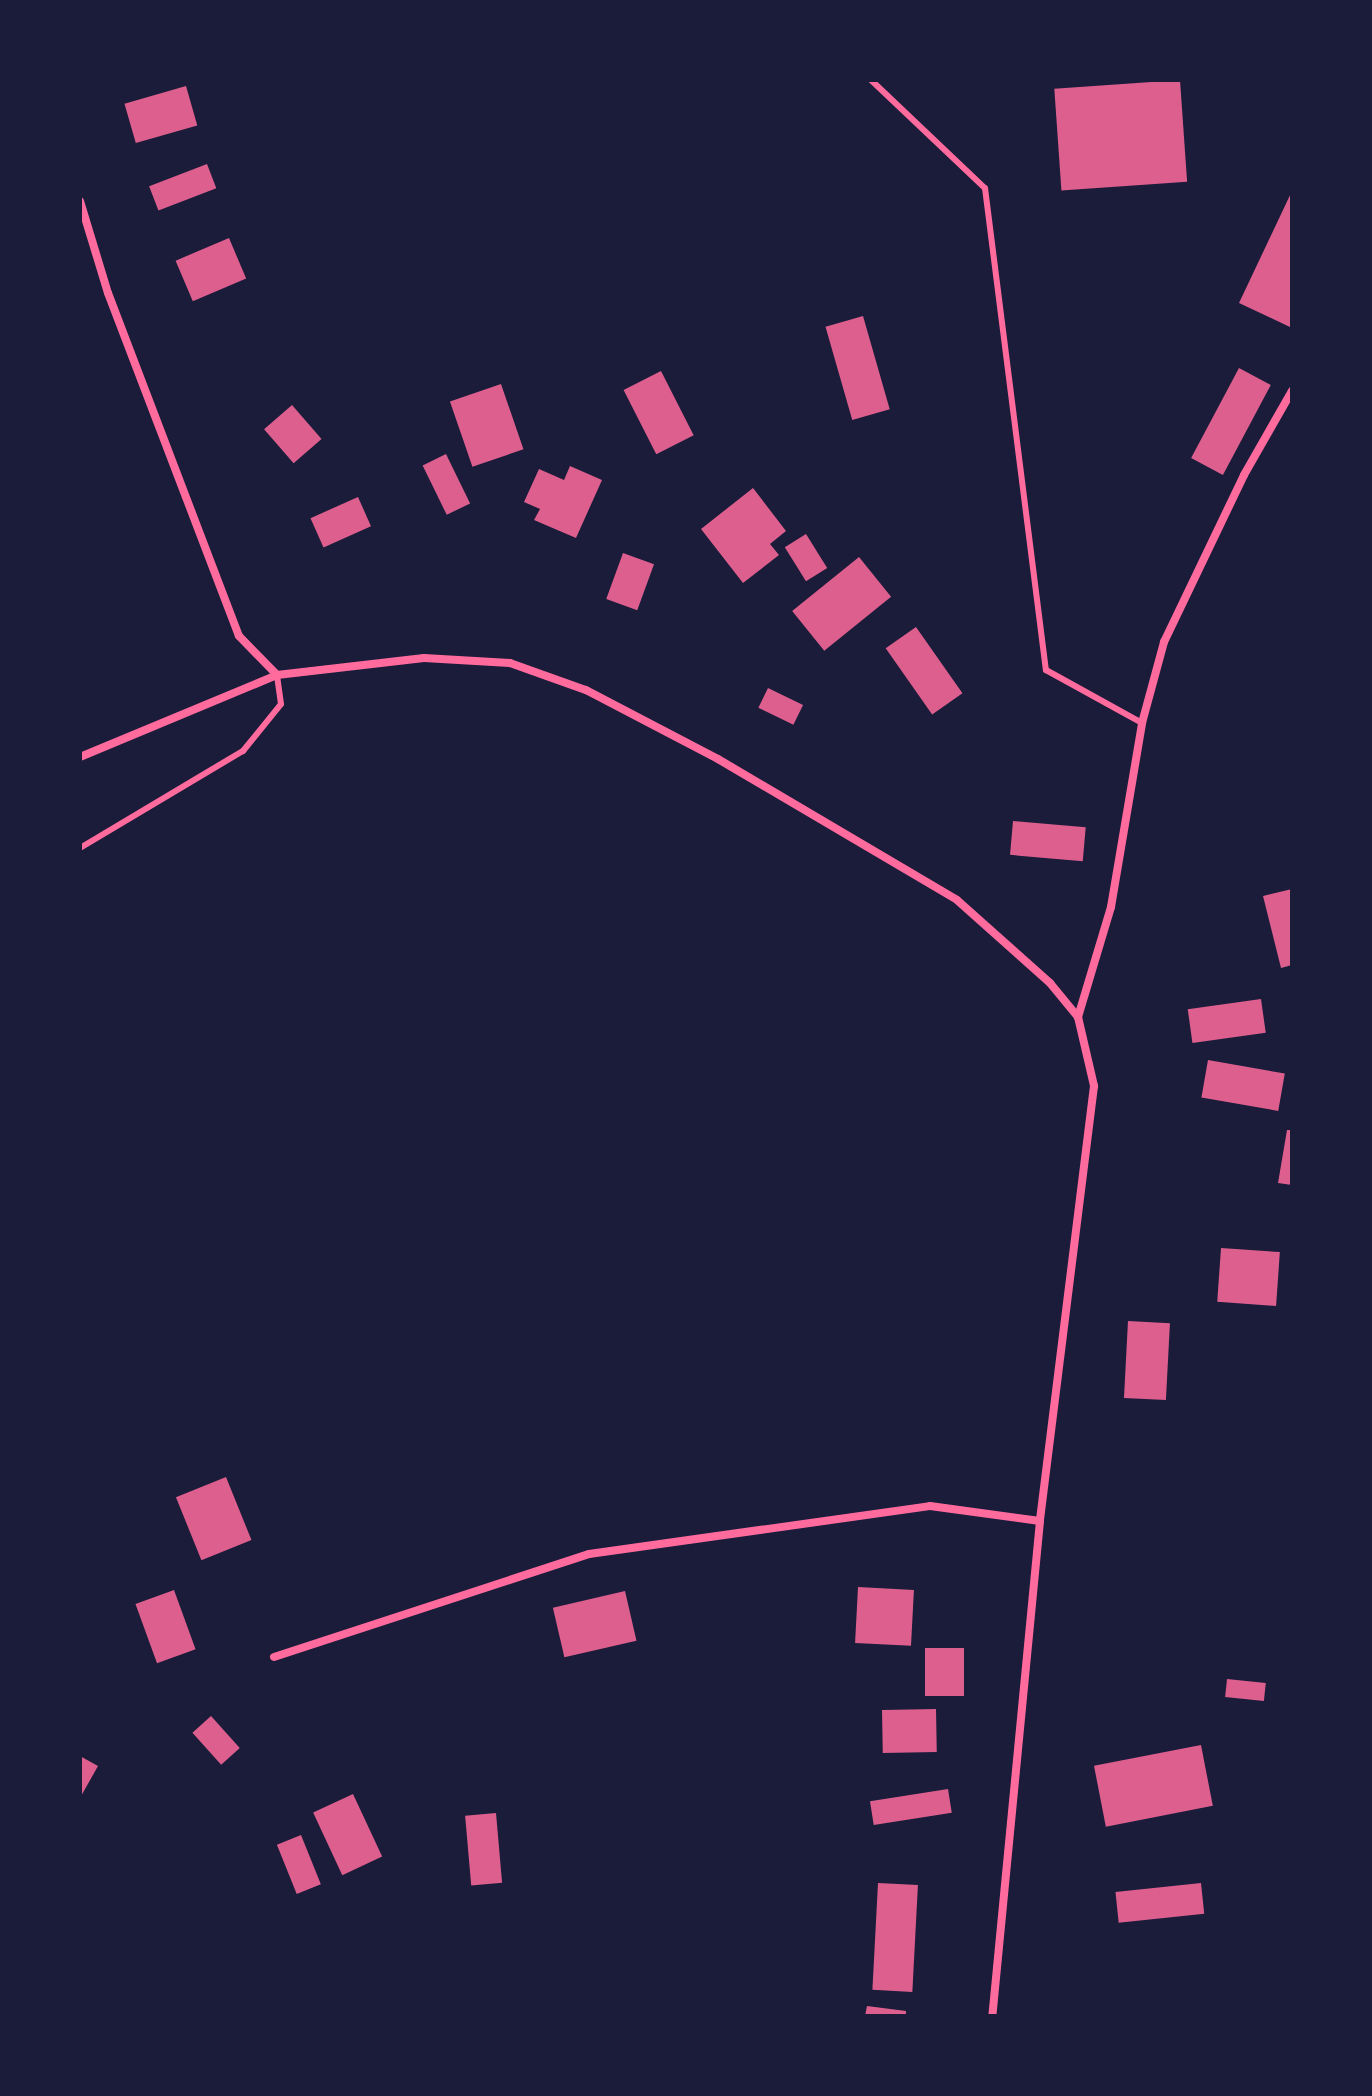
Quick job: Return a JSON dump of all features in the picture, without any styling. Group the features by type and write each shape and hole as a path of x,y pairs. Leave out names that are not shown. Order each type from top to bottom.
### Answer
{"street":[{"path":"80,201 108,293 239,636 277,675"},
{"path":"1078,1017 1111,907 1142,723 1164,642 1244,475 1292,391"},
{"path":"1281,413 1292,411"},
{"path":"80,757 277,675 424,658 510,663 586,690 718,759 957,900 1050,983 1078,1017 1094,1086 1040,1521 992,2016"},
{"path":"274,1657 589,1554 930,1506 1040,1521"}],"lane":[{"path":"871,80 985,188 1046,670 1142,723"},
{"path":"80,848 243,751 281,704 277,675"}],"building":[{"path":"1180,80 1187,182 1061,191 1054,89"},
{"path":"186,86 197,125 136,143 124,104"},
{"path":"207,164 216,188 158,210 149,186"},
{"path":"1292,191 1292,328 1239,303"},
{"path":"229,238 246,279 193,301 176,261"},
{"path":"863,316 890,409 852,420 826,327"},
{"path":"1239,368 1271,385 1223,475 1191,458"},
{"path":"661,371 694,435 656,454 624,390"},
{"path":"501,384 523,449 472,467 450,402"},
{"path":"292,405 322,439 294,463 264,429"},
{"path":"446,454 470,503 447,515 423,465"},
{"path":"570,466 602,480 576,538 534,520 540,509 524,502 539,469 564,480"},
{"path":"753,488 786,531 770,544 779,555 743,583 701,529"},
{"path":"358,497 371,526 324,547 310,518"},
{"path":"806,534 827,568 806,581 785,547"},
{"path":"623,553 654,564 637,610 606,599"},
{"path":"859,557 891,597 824,651 792,611"},
{"path":"916,627 962,693 932,715 886,648"},
{"path":"768,688 803,705 793,725 758,708"},
{"path":"1013,821 1086,827 1083,861 1010,855"},
{"path":"1292,889 1292,965 1281,968 1263,896"},
{"path":"1261,999 1266,1033 1192,1043 1188,1009"},
{"path":"1208,1060 1285,1074 1278,1111 1201,1097"},
{"path":"1287,1130 1292,1130 1292,1185 1278,1183"},
{"path":"1221,1248 1280,1252 1276,1306 1217,1302"},
{"path":"1128,1321 1170,1323 1166,1400 1124,1398"},
{"path":"226,1477 251,1540 201,1560 176,1497"},
{"path":"858,1587 914,1590 911,1646 855,1643"},
{"path":"174,1590 196,1649 157,1663 135,1604"},
{"path":"625,1591 636,1641 564,1657 553,1608"},
{"path":"925,1648 964,1648 964,1696 925,1696"},
{"path":"1227,1679 1266,1683 1264,1701 1225,1697"},
{"path":"936,1709 937,1752 883,1753 882,1710"},
{"path":"211,1716 240,1748 221,1765 192,1733"},
{"path":"1201,1745 1213,1806 1106,1827 1094,1766"},
{"path":"80,1756 98,1766 80,1798"},
{"path":"948,1789 952,1813 874,1825 870,1801"},
{"path":"353,1794 382,1857 342,1875 313,1813"},
{"path":"496,1813 502,1883 471,1885 465,1816"},
{"path":"301,1835 321,1884 297,1894 277,1845"},
{"path":"878,1883 918,1885 912,1992 872,1990"},
{"path":"1201,1883 1204,1914 1119,1923 1115,1892"},
{"path":"867,2006 906,2011 906,2016 865,2016"}]}
